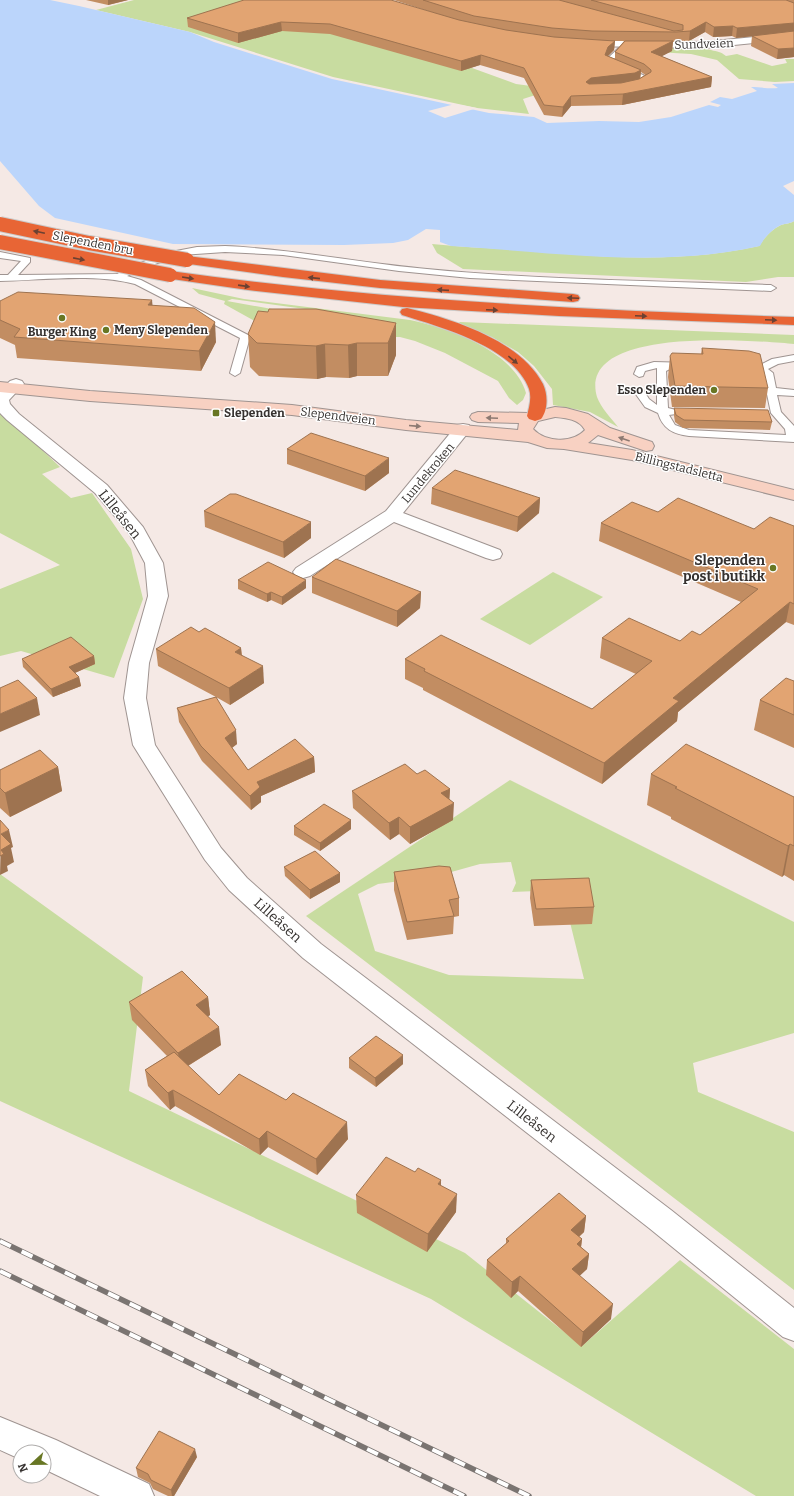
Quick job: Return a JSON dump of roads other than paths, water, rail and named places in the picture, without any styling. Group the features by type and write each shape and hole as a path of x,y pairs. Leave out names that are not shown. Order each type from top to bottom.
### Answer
{"highway":[{"name":"Slependen bru","path":"0,224 96,244 187,260 303,276 386,286 590,299"},
{"name":"Slependen bru","path":"0,242 104,264 170,275 267,289 370,300"},
{"path":"370,300 500,310 794,321"},
{"path":"370,300 458,328 481,338 503,352 523,368 535,384 538,397 533,417"}],"main road":[{"name":"Slependveien","path":"7,385 427,415 533,417 544,413 566,413 585,419 590,424"},
{"name":"Slependveien","path":"7,385 254,406 406,425 464,429 532,437"},
{"path":"532,437 525,430 528,421 533,417"},
{"path":"564,444 575,443 590,435 592,430 590,424"},
{"name":"Billingstadsletta","path":"590,424 625,439 664,451 794,484"},
{"name":"Billingstadsletta","path":"532,437 552,444 564,444 632,455 794,495"}],"street":[{"path":"666,34 728,44"},
{"name":"Sundveien","path":"577,43 704,46 794,36"},
{"name":"Lilleåsen","path":"7,385 1,399 2,405 13,417 101,489 137,531 154,563 158,596 139,663 135,698 144,745 213,854 238,884 312,951 660,1219 794,1328"},
{"name":"Lundekroken","path":"303,572 392,516 464,429"},
{"name":"Lundekroken","path":"392,516 493,554"},
{"path":"0,1433 25,1444"},
{"path":"52,1456 137,1496"}],"lane":[{"path":"624,45 610,59 609,64 641,76 646,81 642,85 628,88"},
{"path":"119,277 184,252 205,250 267,251 426,272 567,281 771,288"},
{"path":"0,255 26,260 11,277"},
{"path":"0,278 119,277 138,282 245,337 235,373"},
{"path":"761,369 775,361 794,358"},
{"path":"671,365 662,369 660,380 664,411 668,424 676,430 689,433 793,439 790,428 772,413 772,391 768,373 761,369 735,365"},
{"path":"639,374 641,369 645,367 700,365"},
{"path":"772,391 794,393"},
{"path":"640,393 642,400 648,405 664,411 680,412"}],"water":[{"path":"0,0 50,0 79,6 190,32 214,42 332,79 489,113 534,117 547,123 599,121 639,122 671,117 709,105 718,107 721,105 710,102 720,97 732,99 757,91 751,87 778,88 772,84 794,83 794,181 783,186 794,195 794,221 781,225 771,231 760,246 722,253 683,257 644,258 567,255 451,246 440,242 440,230 426,229 408,240 393,243 344,245 173,244 55,218 39,206 0,161"}],"railway":[{"path":"0,1241 529,1496"},
{"path":"0,1271 464,1496"}],"place":[{"name":"Burger King","path":"62,318"},
{"name":"Meny Slependen","path":"106,330"},
{"name":"Esso Slependen","path":"714,390"},
{"name":"Slependen","path":"216,413"},
{"name":"Slependen post i butikk","path":"773,568"}]}
